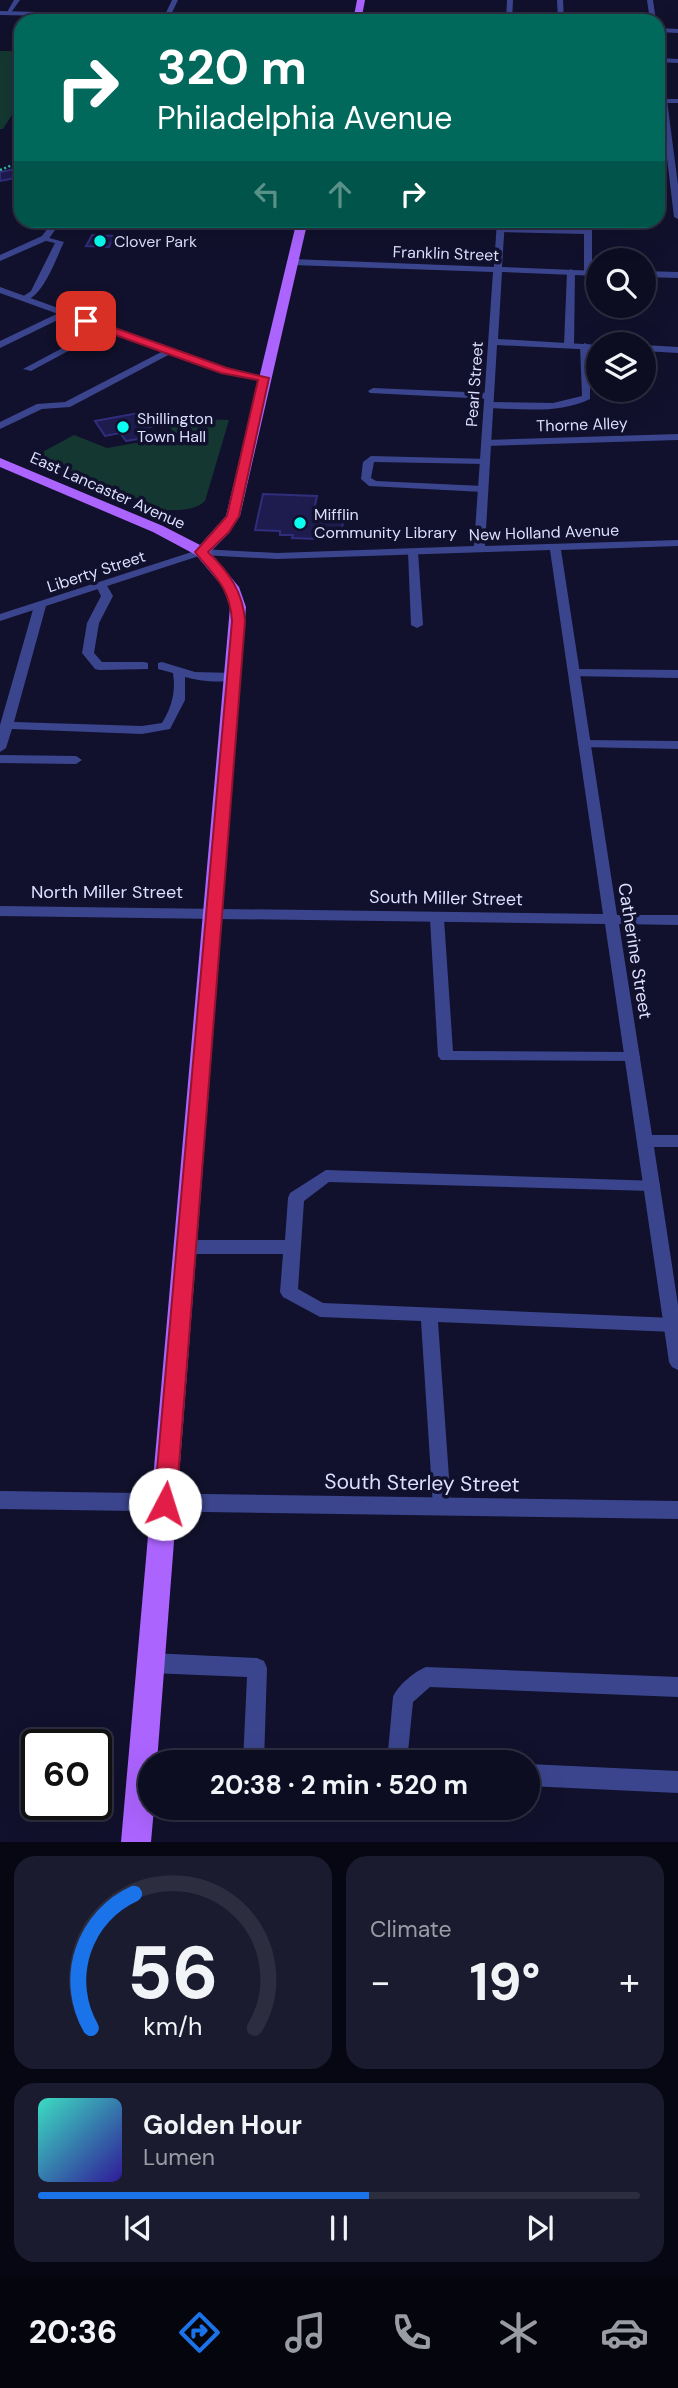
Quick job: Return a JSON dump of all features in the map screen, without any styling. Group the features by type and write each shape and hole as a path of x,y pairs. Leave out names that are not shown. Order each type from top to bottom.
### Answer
{"main road":[{"path":"201,552 224,530 233,516 301,228"},
{"name":"East Lancaster Avenue","path":"0,462 158,528 201,552 231,587 238,607 151,1663 147,1750"},
{"name":"East Lancaster Avenue","path":"136,1842 139,1820"}],"street":[{"path":"8,13 17,0"},
{"path":"548,0 560,0"},
{"path":"0,13 34,14"},
{"path":"665,126 675,177 678,217"},
{"path":"667,138 678,138"},
{"path":"0,258 45,238 52,228"},
{"name":"Pearl Street","path":"479,550 500,228"},
{"path":"538,228 588,232"},
{"path":"588,228 590,248"},
{"path":"25,299 36,292 60,242 45,238"},
{"name":"Franklin Street","path":"292,262 586,272"},
{"path":"569,345 571,272"},
{"path":"656,274 678,275"},
{"path":"0,290 225,371 264,378"},
{"path":"0,345 65,313"},
{"path":"28,369 107,328"},
{"path":"373,391 564,404 587,397 585,346 493,342"},
{"path":"656,349 678,350"},
{"path":"0,426 40,406 67,405 169,351"},
{"name":"Thorne Alley","path":"486,443 678,437"},
{"path":"483,489 373,484 366,479 368,462 371,459 485,461"},
{"name":"New Holland Avenue","path":"201,552 277,556 678,543"},
{"name":"Catherine Street","path":"555,547 645,1141 673,1290 673,1325 678,1362"},
{"name":"Liberty Street","path":"4,614 40,606 201,552"},
{"path":"413,552 417,625"},
{"path":"103,586 107,596 93,623 88,653 99,666 144,666"},
{"path":"0,748 40,606"},
{"path":"162,666 194,676 234,677"},
{"path":"6,725 142,730 166,726 176,714 182,684 178,671"},
{"path":"574,673 678,674"},
{"path":"584,744 678,745"},
{"path":"0,759 76,760"},
{"name":"North Miller Street","path":"0,911 214,912"},
{"name":"South Miller Street","path":"214,912 438,919 678,920"},
{"path":"438,919 446,1056 632,1057"},
{"path":"645,1141 678,1141"},
{"path":"652,1185 326,1176 296,1198 289,1292 320,1310 673,1325"},
{"path":"186,1247 292,1247"},
{"path":"429,1314 442,1506"},
{"name":"South Sterley Street","path":"0,1500 678,1510"},
{"path":"151,1663 257,1668 254,1750"},
{"path":"398,1750 403,1696 425,1677 678,1687"},
{"path":"540,1776 678,1782"}],"green space":[{"path":"0,51 14,51 14,112 3,129 0,129"},
{"path":"164,418 229,420 205,501 196,507 165,510 35,456 74,435 107,448 176,436"}],"building":[{"path":"14,169 14,178 0,181 0,172"},
{"name":"Clover Park","path":"92,235 114,236 109,247 86,246"},
{"name":"Shillington Town Hall","path":"144,412 155,426 139,429 145,438 126,441 120,433 105,436 95,421"},
{"name":"Mifflin Community Library","path":"263,494 317,496 313,515 344,516 341,534 318,533 317,539 292,538 293,535 280,535 280,531 255,530"}],"place":[{"name":"Clover Park","path":"100,241"},
{"name":"Shillington Town Hall","path":"123,427"},
{"name":"Mifflin Community Library","path":"300,523"}],"route":[{"path":"86,321 225,371 264,378 233,516 224,530 201,552 231,587 238,607 239,621 165,1504"}]}
